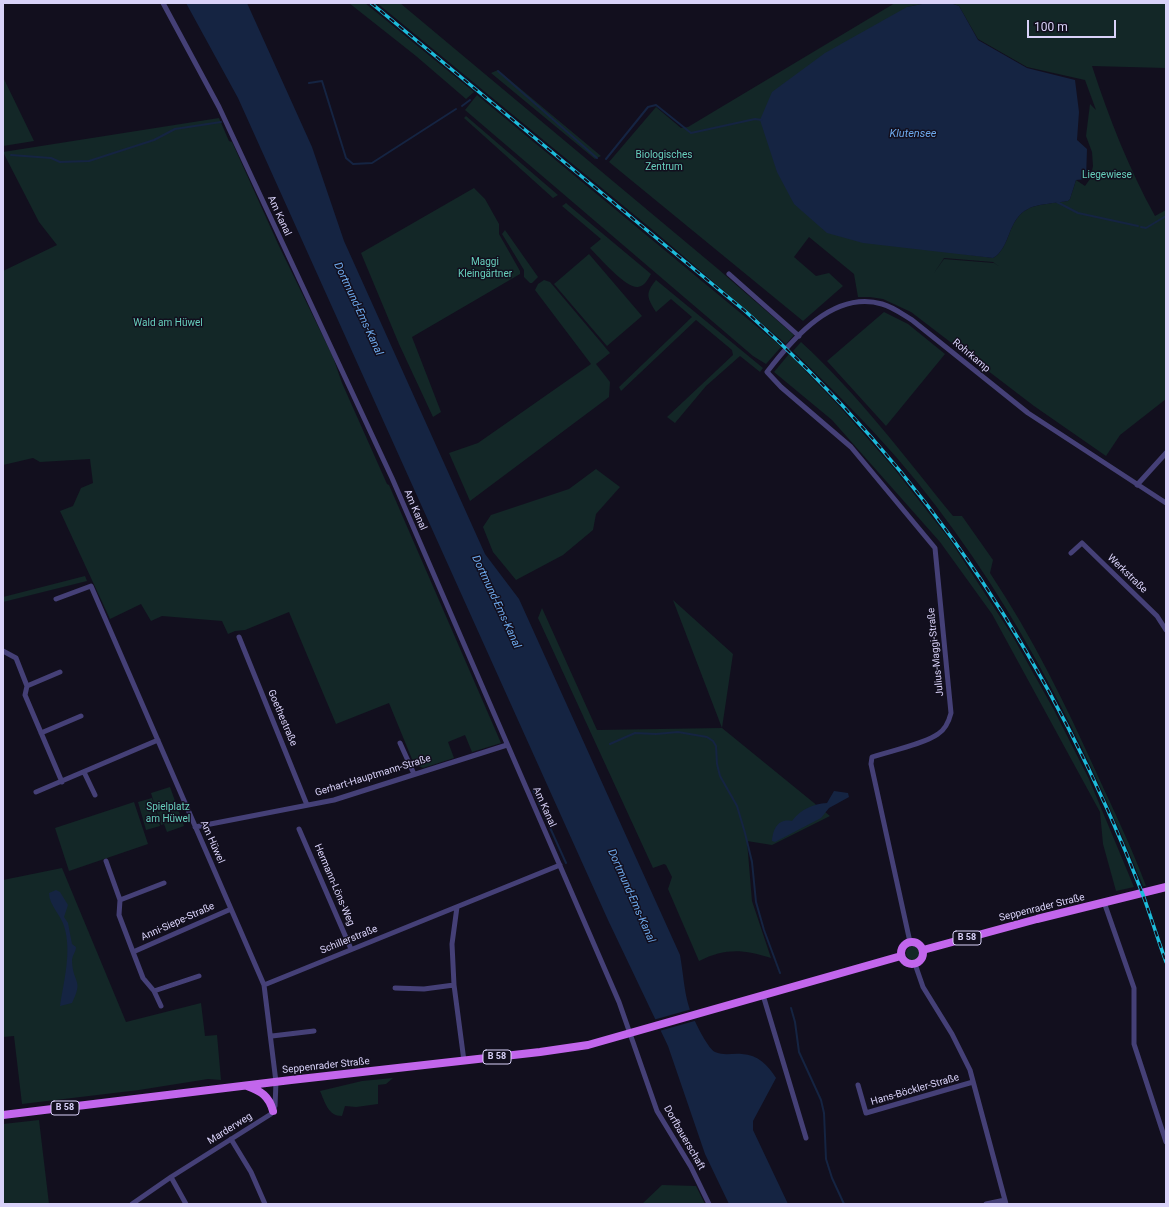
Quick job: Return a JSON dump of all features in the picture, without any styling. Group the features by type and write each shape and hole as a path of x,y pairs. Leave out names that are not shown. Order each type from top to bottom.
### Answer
{"main road":[{"name":"Seppenrader Straße","path":"923,950 1166,887"},
{"path":"910,942 918,944 923,950 922,959 915,964 906,963 901,956 903,947 910,942"},
{"name":"B 58","path":"763,995 901,956"},
{"name":"Seppenrader Straße","path":"3,1115 540,1052 588,1045 763,995"},
{"path":"244,1086 265,1095 270,1102 273,1111"}],"street":[{"name":"Am Kanal","path":"163,3 218,107 392,478 620,1002 630,1033"},
{"path":"729,274 799,336"},
{"name":"Rohrkamp","path":"767,372 799,336 819,318 834,309 855,302 881,304 898,311 912,320 1028,413 1166,503"},
{"name":"Julius-Maggi-Straße","path":"767,372 781,387 851,447 935,548 951,713 948,724 939,734 929,739 872,757 871,764 910,942"},
{"path":"1137,485 1166,453"},
{"name":"Werkstraße","path":"1071,553 1082,543 1157,616 1166,630"},
{"name":"Am Hüwel","path":"56,599 91,586 264,985 272,1036 276,1082"},
{"name":"Goethestraße","path":"239,638 307,805"},
{"path":"3,651 16,658 27,686 25,696 62,782"},
{"path":"27,686 60,672"},
{"path":"41,733 81,716"},
{"path":"36,792 158,740"},
{"path":"400,743 414,774"},
{"name":"Gerhart-Hauptmann-Straße","path":"195,827 334,800 507,745"},
{"path":"84,772 95,796"},
{"name":"Hermann-Löns-Weg","path":"300,829 351,949"},
{"name":"Anni-Siepe-Straße","path":"106,861 120,900 119,916 143,978 154,991 161,1006"},
{"path":"464,1061 454,985 452,944 457,907 560,865"},
{"path":"120,900 164,883"},
{"path":"1104,902 1134,988 1134,1044 1166,1142"},
{"name":"Schillerstraße","path":"264,985 441,912 457,907"},
{"name":"Anni-Siepe-Straße","path":"133,952 231,909"},
{"name":"Hans-Böckler-Straße","path":"915,964 921,984 952,1034 973,1082 1005,1202 986,1204"},
{"path":"154,991 199,976"},
{"path":"395,988 424,989 454,985"},
{"path":"763,995 806,1138"},
{"path":"272,1036 314,1031"},
{"name":"Dorfbauerschaft","path":"630,1033 657,1111 691,1167 709,1204"},
{"path":"273,1111 276,1106 276,1082"},
{"name":"Hans-Böckler-Straße","path":"858,1085 866,1113 973,1082"},
{"name":"Marderweg","path":"132,1204 171,1177 264,1119 273,1111"},
{"path":"231,1139 251,1172 265,1204"},
{"path":"171,1177 186,1204"}],"green space":[{"path":"349,3 365,3 474,92 466,99 416,56"},
{"path":"377,3 400,3 718,269 794,335 786,344 654,231"},
{"path":"895,3 927,3 907,7 935,250 993,258 1003,248 1012,226 1021,214 1032,207 1068,201 1076,180 1085,186 1090,179 1093,166 1092,152 1086,136 1090,104 1096,110 1085,80 1027,67 978,39 959,6 950,3 1166,3 1166,68 1092,66 1120,143 1155,216 1166,210 1166,399 1120,435 1106,456 1034,406 911,312 883,299 858,297 854,274 809,237 794,257 816,276 829,273 843,286 803,321 609,162 656,107 681,128 688,127","holes":["944,258 993,262 1000,267 994,263 944,259 934,273"]},
{"path":"498,70 601,156 595,159 491,73"},
{"path":"3,77 34,141 3,146"},
{"path":"477,95 781,347 766,364 753,356 465,110"},
{"path":"466,116 558,195 553,198 464,118"},
{"name":"Wald am Hüwel","path":"219,118 229,141 232,142 279,246 333,357 342,383 387,484 389,485 501,743 472,752 465,735 448,742 454,758 423,768 414,764 389,703 336,724 289,612 245,630 235,631 228,634 222,621 162,616 151,621 141,604 110,619 60,511 73,506 81,488 93,483 90,459 40,462 33,458 3,465 3,271 57,245 39,222 3,152"},
{"name":"Maggi Kleingärtner","path":"474,188 485,199 499,224 499,234 520,271 520,274 412,337 441,412 433,417 399,344 361,253"},
{"path":"566,203 651,274 644,284 638,287 626,283 606,265 590,248 601,239 562,206"},
{"path":"505,230 538,277 532,283 524,277 524,270 502,234"},
{"path":"589,254 642,316 607,346 554,284"},
{"path":"544,280 550,282 610,353 596,364 610,382 609,397 470,501 449,453 478,443 591,364 535,290 538,284"},
{"path":"656,280 763,368 760,372 740,356 706,386 675,423 667,417 733,355 732,350 696,320 621,391 619,387 692,317 671,299 656,312 648,296 650,289"},
{"path":"884,312 908,324 945,354 886,426 827,361"},
{"path":"801,342 861,404 953,516 962,516 993,560 990,573 1020,621 1061,697 1123,830 1146,886 1143,886 1094,773 1066,717 1006,608 972,556 936,506 897,458 859,416 793,351"},
{"path":"789,354 839,406 892,466 950,540 1012,635 1054,710 1089,779 1134,887 1116,891 1103,844 1100,812 992,614 940,542 832,420 774,372"},
{"path":"596,469 620,487 596,514 593,530 563,555 516,580 493,552 483,527 491,515 569,489"},
{"path":"85,576 87,581 3,602 3,597"},
{"path":"673,600 733,654 722,728"},
{"path":"542,608 597,730 722,728 830,816 772,845 747,841 752,901 771,958 752,953 734,951 717,954 699,961 668,889 672,877 664,864 653,868 538,618"},
{"name":"Spielplatz am Hüwel","path":"170,787 184,826 167,832 164,824 161,825 151,793"},
{"path":"152,798 160,826 146,830 138,802"},
{"path":"134,802 148,844 69,871 55,828"},
{"path":"62,868 126,1022 201,1003 205,1036 217,1035 221,1080 208,1079 139,1090 22,1104 14,1036 3,1037 3,880"},
{"path":"910,946 916,946 920,950 920,956 916,960 910,960 906,956 906,950"},
{"path":"393,1078 386,1084 378,1085 378,1104 356,1107 345,1106 342,1116 333,1114 330,1111 325,1104 320,1091 362,1081"},
{"path":"39,1120 49,1204 3,1204 3,1124"},
{"path":"662,1185 696,1186 705,1204 642,1204"}],"water":[{"name":"Dortmund-Ems-Kanal","path":"186,3 247,3 312,147 344,241 485,554 519,599 680,955 687,1001 696,1024 708,1045 715,1052 753,1056 766,1065 776,1078 753,1121 753,1130 788,1204 729,1204 705,1154 668,1046 608,920 238,98"},
{"name":"Klutensee","path":"927,3 950,3 959,6 978,40 1027,68 1075,80 1079,112 1077,140 1087,149 1086,179 1076,180 1068,201 1032,207 1021,214 1012,226 1003,248 993,258 863,243 827,233 794,204 777,172 760,120 772,92 825,53 907,7"},
{"path":"834,791 848,793 849,797 829,808 821,818 775,842 772,841 777,825 783,821 792,821 799,813 808,808 827,803"},
{"path":"56,890 60,892 68,905 64,917 68,923 72,944 76,947 72,961 74,974 78,985 72,1003 60,1006 66,966 67,945 64,926 51,902 49,893"}],"pier":[{"path":"692,1009 698,1020 659,1031 653,1020"}],"waterway":[{"path":"498,71 597,158"},
{"path":"309,83 322,81 346,158 353,164 372,163 456,109"},
{"path":"462,106 470,100"},
{"path":"606,159 648,107 656,105 691,133 755,119 762,120"},
{"path":"11,155 51,158 60,162 89,161 154,140 175,129 221,122"},
{"path":"1057,202 1078,213 1138,226"},
{"path":"1141,227 1146,228 1166,216"},
{"path":"610,744 635,733 656,734 678,732 707,737 713,741 716,746 717,764 720,776 737,806 745,833 752,862 756,902 764,930 780,973"},
{"path":"533,790 566,863"},
{"path":"791,1008 795,1022 799,1052 821,1100 824,1113 826,1159 832,1178 844,1204"}],"railway":[{"path":"371,3 745,311 811,373 872,439 929,507 980,578 1027,653 1070,730 1108,811 1143,895 1166,962"}],"park label":[{"name":"Biologisches Zentrum","path":"664,160"},
{"name":"Liegewiese","path":"1107,175"}]}
